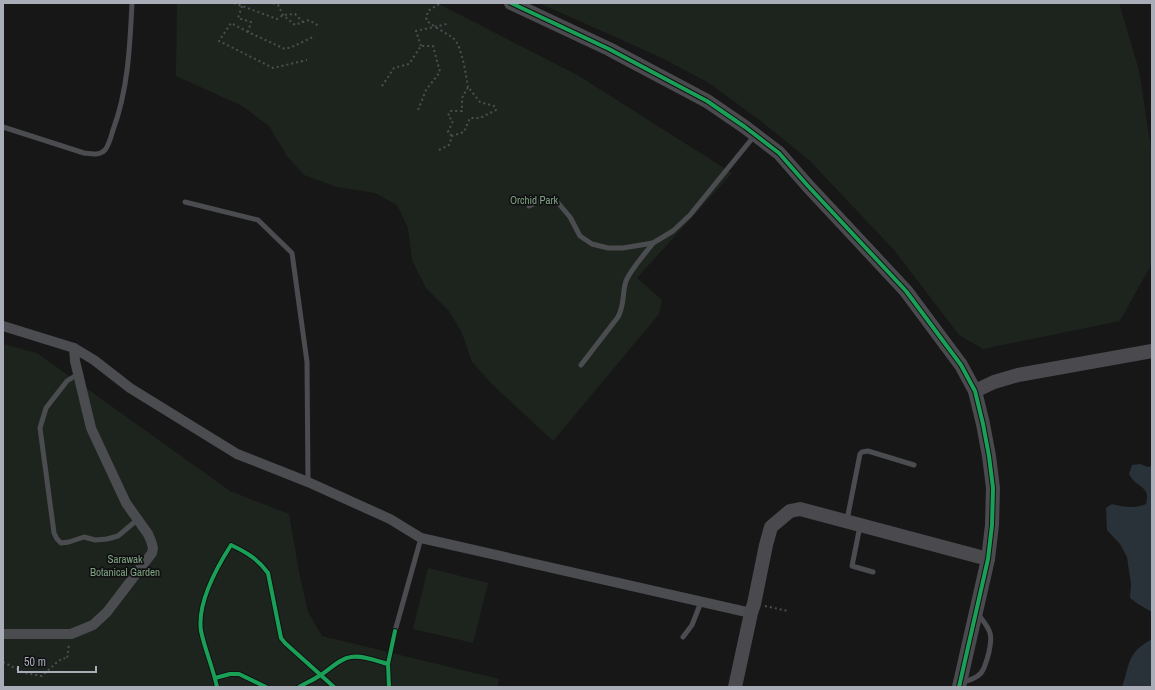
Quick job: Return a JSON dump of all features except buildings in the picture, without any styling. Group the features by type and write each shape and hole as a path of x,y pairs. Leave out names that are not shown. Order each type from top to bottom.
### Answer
{"street":[{"path":"511,3 609,49 681,86 707,101 755,134 779,153 906,291 961,365 975,391 984,430 993,488 992,525 988,558 960,685"},
{"path":"3,326 74,348 94,360 130,388 237,454 308,482 390,519 421,538 701,602 752,608"},
{"path":"3,634 71,634 93,625 107,612 152,553 152,541 126,504 91,428 74,361 74,348"},
{"path":"975,391 994,382 1018,375 1152,351"},
{"path":"735,687 771,527 790,511 800,509 988,558"}],"lane":[{"path":"3,127 84,153 96,154 104,151 109,143 118,119 124,91 132,3"},
{"path":"529,206 543,200 551,200 559,204 570,217 580,236 592,244 608,248 623,248 653,243 673,231 690,215 755,134"},
{"path":"185,202 258,220 292,253 307,362 308,482"},
{"path":"581,365 618,317 622,310 626,282 653,243"},
{"path":"78,374 67,381 46,408 40,428 54,533 57,540 61,543 84,537 96,540 107,539 118,536 137,520"},
{"path":"873,572 852,566 853,523 860,454 862,452 868,452 914,465"},
{"path":"395,631 421,538"},
{"path":"684,637 692,624 701,602"},
{"path":"960,685 981,674 985,668 991,642 990,633 976,612"}],"path":[{"path":"234,3 278,19 283,16 295,14 303,22"},
{"path":"273,3 278,5 283,16 295,25 309,20 319,26"},
{"path":"439,4 428,11 426,20 434,27 454,39 464,64 468,87 480,102 494,106 496,110 480,118 470,118 464,132 452,136"},
{"path":"242,6 238,18 251,22 248,32"},
{"path":"308,60 273,68 219,41 231,23 285,49 315,36"},
{"path":"421,46 416,31 447,24"},
{"path":"382,86 394,68 409,64 421,46"},
{"path":"418,110 426,90 440,72 433,46 421,46"},
{"path":"452,136 448,132 453,121 448,116 450,111 462,110 462,98 468,87"},
{"path":"439,150 449,145 452,136"},
{"path":"752,608 788,612"},
{"path":"3,662 26,673 42,676 56,663 64,658 67,659 71,634"}],"green space":[{"name":"Orchid Park","path":"177,3 437,3 579,76 732,173 637,278 662,300 659,314 553,441 492,384 472,362 462,333 449,311 426,288 412,260 408,228 397,205 375,193 337,187 304,175 287,156 269,126 242,106 176,76"},
{"path":"539,3 1119,3 1139,70 1152,155 1152,263 1120,321 983,349 959,335 894,250 809,160 762,122 709,83 660,57"},
{"name":"Sarawak Botanical Garden","path":"3,344 37,353 230,491 289,514 299,572 308,612 322,636 499,679 497,687 3,687"},
{"path":"428,568 488,583 473,643 413,629"}],"shaded area":[{"path":"1140,464 1148,467 1152,466 1152,612 1130,598 1131,584 1127,557 1120,544 1107,530 1106,508 1112,504 1137,507 1146,504 1147,493 1132,479 1129,474 1132,465"},
{"path":"1152,639 1152,687 1122,687 1133,654"}],"cycle path":[{"path":"511,3 609,49 707,101 779,153 906,291 961,365 975,391 989,456 993,488 992,525 988,559 959,687"},
{"path":"217,687 201,631 202,609 209,586 231,545 251,556 268,573 281,638 334,687"},
{"path":"389,687 388,664 395,631"},
{"path":"299,687 323,674 338,662 346,658 360,657 388,664"},
{"path":"215,678 230,674 239,674 266,687"}]}
